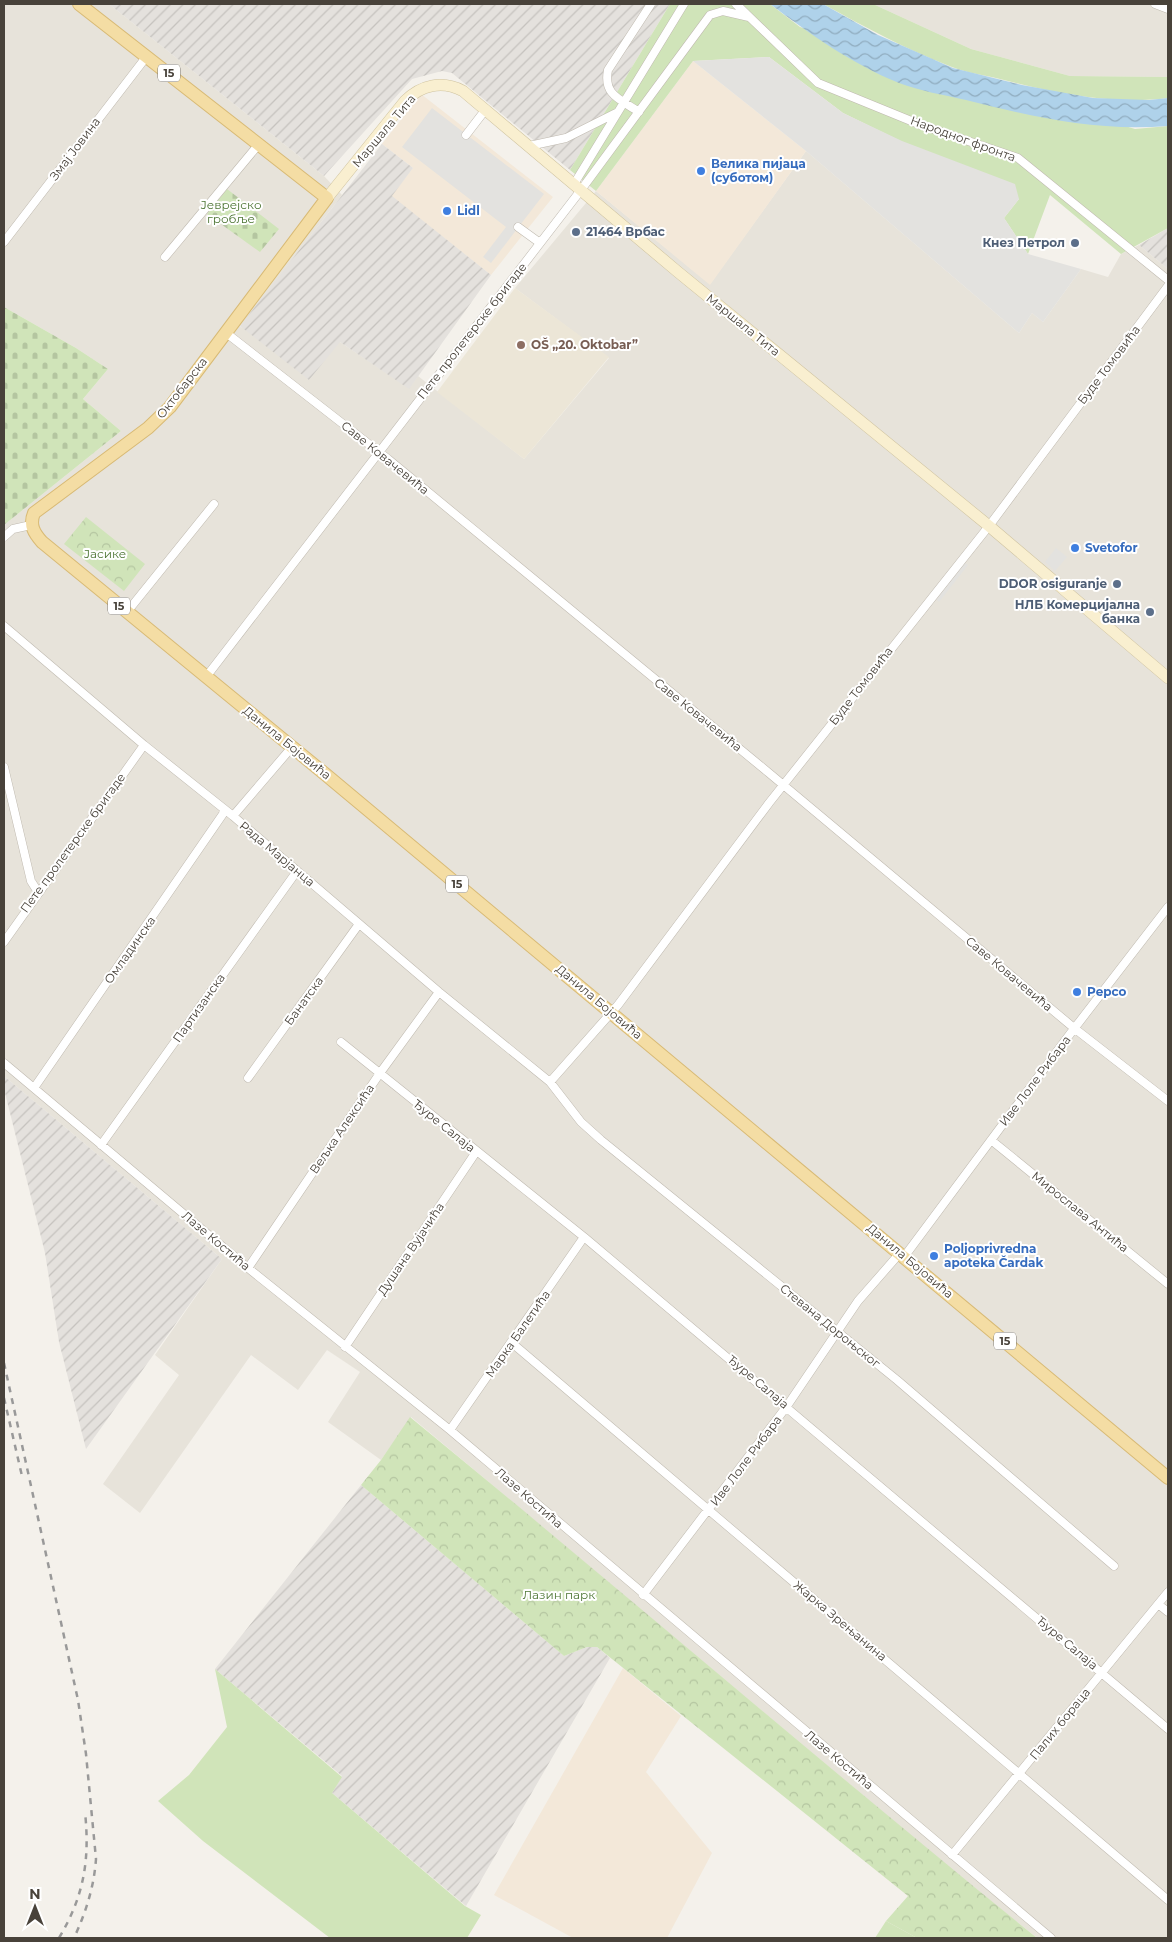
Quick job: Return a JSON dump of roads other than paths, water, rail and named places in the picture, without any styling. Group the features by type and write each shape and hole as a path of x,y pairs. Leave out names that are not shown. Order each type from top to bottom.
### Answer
{"main road":[{"name":"15","path":"79,4 327,198"},
{"name":"Октобарска","path":"32,525 32,516 40,508 163,415 327,198"},
{"name":"Данила Бојовића","path":"32,525 33,531 42,542 292,747 1168,1478"}],"street":[{"path":"639,112 609,91 605,82 608,70 651,4"},
{"path":"578,187 618,112 684,4"},
{"name":"Народног фронта","path":"736,4 818,83 920,125 1018,158 1168,280"},
{"path":"1155,4 1168,9"},
{"name":"Пете пролетерске бригаде","path":"206,677 540,243 578,187 639,112 710,15 723,11 749,17"},
{"name":"Змај Јовина","path":"4,242 147,56"},
{"name":"Маршала Тита","path":"327,198 405,101 415,92 431,86 452,86 463,91 678,272 989,526 1168,678"},
{"path":"466,135 486,109"},
{"path":"529,146 566,138 618,112"},
{"path":"165,257 259,144"},
{"path":"518,227 540,243"},
{"name":"Буде Томовића","path":"550,1082 611,1013 783,785 989,526 1168,286"},
{"name":"Саве Ковачевића","path":"225,332 379,452 1074,1028 1168,1101"},
{"path":"127,612 214,504"},
{"path":"4,536 13,529 32,525"},
{"name":"Рада Марјанца","path":"4,626 144,745 233,816 439,992 550,1082"},
{"name":"Пете пролетерске бригаде","path":"4,942 144,745"},
{"path":"233,816 292,747"},
{"path":"4,766 31,881 38,892"},
{"name":"Омладинска","path":"34,1088 225,811"},
{"name":"Партизанска","path":"101,1145 297,871"},
{"name":"Иве Лоле Рибара","path":"643,1595 787,1406 836,1332 902,1255 1168,907"},
{"name":"Банатска","path":"248,1078 359,924"},
{"name":"Вељка Алексића","path":"248,1268 380,1073 439,992"},
{"name":"Ђуре Салаја","path":"341,1042 584,1237 787,1406 1168,1729"},
{"name":"Лазе Костића","path":"4,1063 248,1268 450,1430 1051,1938"},
{"name":"Стевана Дороњског","path":"550,1082 581,1122 897,1380 1114,1566"},
{"name":"Мирослава Антића","path":"991,1140 1168,1284"},
{"name":"Душана Вујачића","path":"345,1347 476,1152"},
{"name":"Марка Балетића","path":"450,1430 584,1237"},
{"name":"Жарка Зрењанина","path":"512,1343 1168,1900"},
{"name":"Палих бораца","path":"952,1855 1168,1592"},
{"path":"1158,1604 1168,1612"}],"water":[{"path":"770,4 823,4 878,35 953,68 1022,85 1093,98 1149,100 1168,98 1168,126 1116,127 1066,122 907,86 848,58"}],"railway":[{"path":"4,1363 78,1700 86,1754 96,1859 89,1899 74,1938"},
{"path":"4,1398 22,1476"},
{"path":"59,1938 68,1922 80,1892 86,1862 85,1812"}],"place":[{"name":"Велика пијаца (суботом)","path":"701,171"},
{"name":"Lidl","path":"447,211"},
{"name":"21464 Врбас","path":"576,232"},
{"name":"Кнез Петрол","path":"1075,243"},
{"name":"OŠ „20. Oktobar”","path":"521,345"},
{"name":"Svetofor","path":"1075,548"},
{"name":"DDOR osiguranje","path":"1117,584"},
{"name":"НЛБ Комерцијална банка","path":"1150,612"},
{"name":"Pepco","path":"1077,992"},
{"name":"Poljoprivredna apoteka Čardak","path":"934,1256"}],"park label":[{"name":"Јеврејско гробље","path":"231,212"},
{"name":"Јасике","path":"105,554"},
{"name":"Лазин парк","path":"559,1595"}]}
